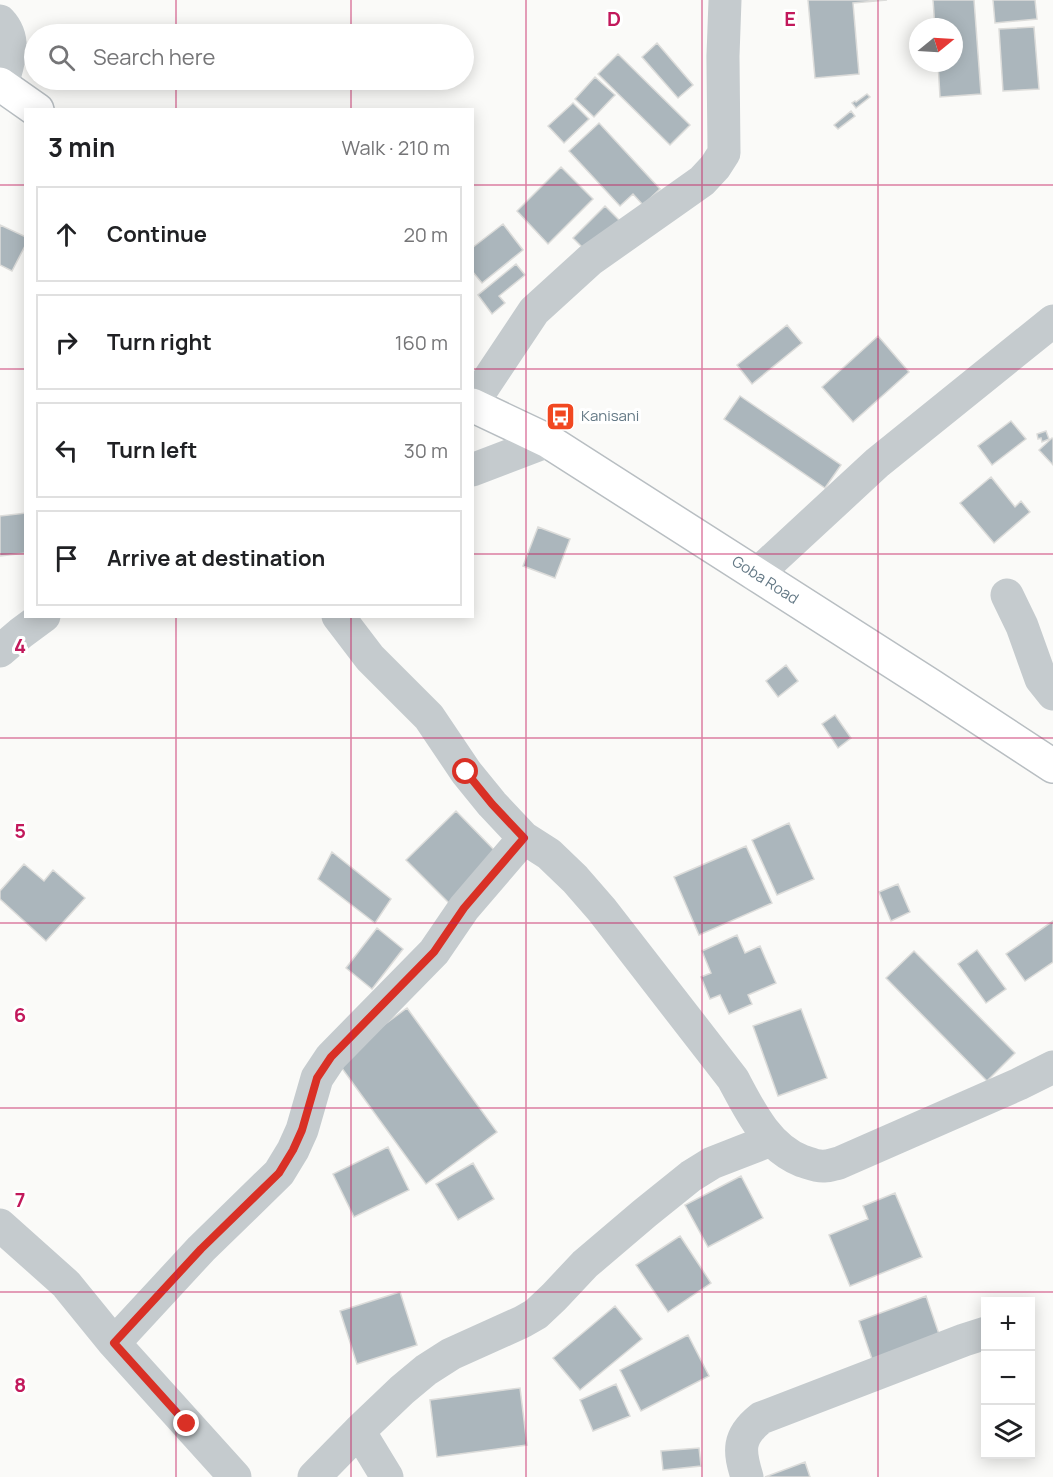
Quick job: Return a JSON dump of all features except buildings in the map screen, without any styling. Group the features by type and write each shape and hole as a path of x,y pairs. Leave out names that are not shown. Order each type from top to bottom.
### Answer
{"main road":[{"path":"1,84 34,108"},
{"name":"Goba Road","path":"474,406 548,441 1053,766"}],"street":[{"path":"474,402 534,311 590,260 702,181 720,160 724,153 725,0"},
{"path":"0,21 10,35 11,49 1,84"},
{"path":"756,575 877,463 1053,321"},
{"path":"474,469 548,441"},
{"path":"1007,595 1022,626 1041,679 1053,694"},
{"path":"0,651 41,618"},
{"path":"340,618 370,658 429,717 466,772 492,804 524,838 549,854 575,879 609,918 733,1079 747,1106 771,1140 784,1151 811,1164 824,1167 839,1163 1053,1067"},
{"path":"114,1343 201,1249 279,1173 302,1130 317,1078 331,1057 434,952 464,908 524,838"},
{"path":"314,1477 402,1390 432,1366 451,1354 536,1314 585,1264 691,1176 712,1163 771,1140"},
{"path":"0,1225 66,1284 114,1343 235,1477"},
{"path":"747,1477 741,1457 741,1448 747,1433 761,1418 981,1335"},
{"path":"359,1431 387,1477"}],"place":[{"name":"Kanisani","path":"560,416"}],"route":[{"path":"187,1424 114,1343 201,1249 279,1173 302,1130 317,1078 331,1057 434,952 464,908 524,838 466,772"}]}
